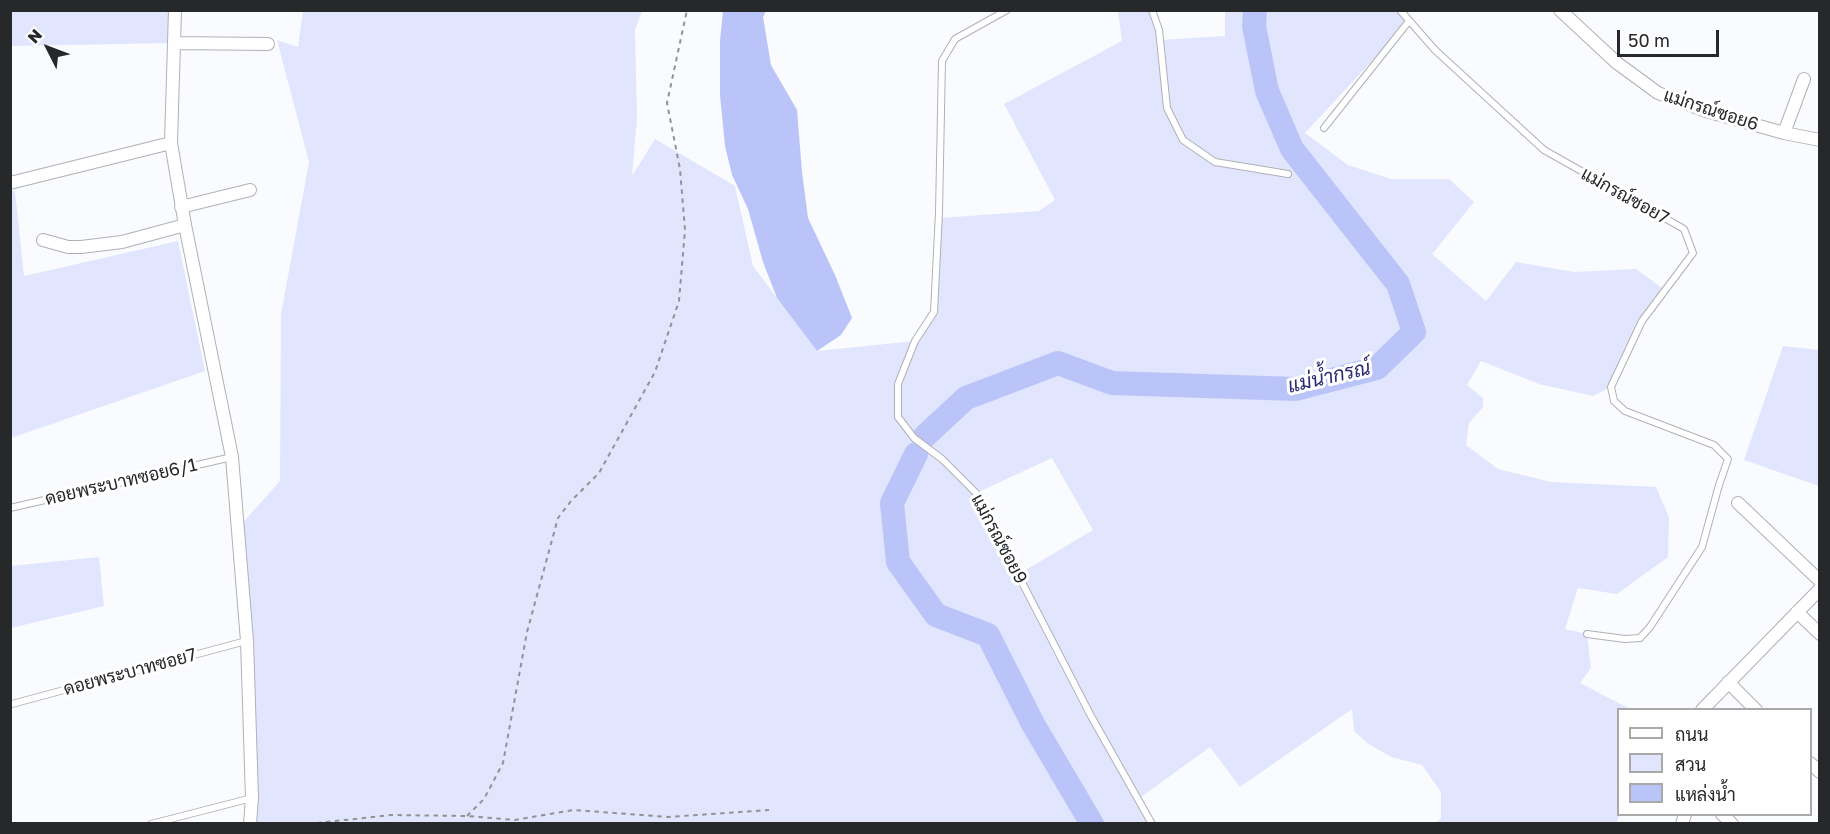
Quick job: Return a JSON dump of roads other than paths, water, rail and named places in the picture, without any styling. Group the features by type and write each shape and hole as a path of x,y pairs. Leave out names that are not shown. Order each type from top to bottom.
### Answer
{"street":[{"path":"174,10 171,143 181,207 232,457 248,641 252,798 250,824"},
{"name":"แม่กรณ์ซอย6","path":"1560,10 1617,63 1658,93 1706,111 1784,133 1820,140"},
{"path":"174,43 268,44"},
{"path":"1784,133 1804,79"},
{"path":"10,183 171,143"},
{"path":"181,207 250,190"},
{"path":"43,240 68,247 88,246 122,242 185,225"},
{"path":"1738,503 1820,581"},
{"path":"1704,708 1820,589"},
{"path":"1797,612 1820,634"},
{"path":"1728,682 1754,708"}],"lane":[{"name":"แม่กรณ์ซอย9","path":"1007,10 955,39 942,62 934,312 915,341 898,384 898,417 914,438 942,459 976,493 1091,716 1152,824"},
{"path":"1152,10 1158,30 1167,108 1183,140 1215,162 1288,174"},
{"name":"แม่กรณ์ซอย7","path":"1400,10 1435,50 1544,150 1684,229 1693,254 1642,321 1611,387 1614,401 1625,411 1714,445 1728,459 1702,547 1650,627 1640,638 1625,639 1587,634"},
{"path":"1324,128 1409,21"},
{"name":"ดอยพระบาทซอย6/1","path":"10,508 232,457"},
{"name":"ดอยพระบาทซอย7","path":"12,704 248,641"},
{"path":"151,824 252,798"}],"water":[{"path":"723,11 766,11 763,17 771,65 797,110 808,218 852,318 841,335 817,351 777,298 763,262 748,209 732,175 725,146 720,95 720,41"}],"waterway":[{"name":"แม่น้ำกรณ์","path":"925,436 966,398 1058,363 1112,383 1296,389 1377,368 1414,332 1398,284 1292,149 1267,91 1254,26 1255,10"},
{"name":"แม่น้ำกรณ์","path":"916,454 892,503 898,562 936,615 988,635 1033,724 1092,824"}]}
